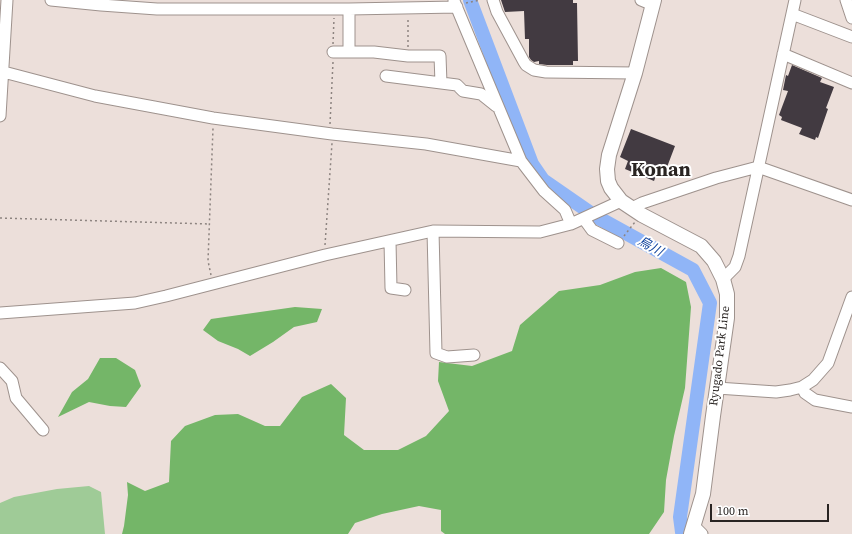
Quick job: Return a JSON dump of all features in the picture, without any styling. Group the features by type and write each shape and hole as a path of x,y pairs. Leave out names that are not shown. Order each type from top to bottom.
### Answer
{"main road":[{"name":"Ryugado Park Line","path":"649,2 635,73 609,155 607,169 608,181 625,209 701,246 714,261 723,279 727,294 727,318 703,494 695,531"}],"street":[{"path":"0,116 1,71 7,0"},
{"path":"51,0 133,7 188,4 307,4 334,9 349,9 369,4 456,4 521,162 544,191 565,210 571,224"},
{"path":"493,0 497,12 524,62 534,70 546,72 635,73"},
{"path":"723,279 735,267 739,256 795,0"},
{"path":"846,0 852,18"},
{"path":"349,9 350,52"},
{"path":"792,14 852,37"},
{"path":"333,52 374,52 408,56 440,56 441,83"},
{"path":"784,54 852,83"},
{"path":"1,71 95,96 213,118 331,134 426,144 521,162"},
{"path":"386,76 457,85 463,91 481,94 498,108"},
{"path":"0,313 135,303 325,255 433,231 540,232 625,209 716,178 758,167 852,200"},
{"path":"584,219 592,230 620,240"},
{"path":"433,231 436,353 447,357 474,355"},
{"path":"390,241 391,288 405,290"},
{"path":"717,388 776,392 802,387 813,380 828,362 852,298"},
{"path":"0,368 12,381 16,398 43,430"},
{"path":"802,387 806,394 815,400 852,407"}],"path":[{"path":"456,4 480,0"},
{"path":"408,56 410,5"},
{"path":"325,255 331,134 334,9"},
{"path":"212,283 208,261 213,118"},
{"path":"620,240 625,209"},
{"path":"0,218 210,224"}],"green space":[{"path":"661,268 686,282 691,307 685,388 666,480 664,512 649,534 445,534 441,531 441,510 419,506 382,514 355,523 348,534 122,534 128,495 127,482 145,491 169,482 171,441 185,426 215,415 238,414 265,426 280,426 302,397 331,384 346,398 344,435 364,450 398,450 426,436 449,411 438,381 439,362 472,366 512,351 520,325 559,291 600,285 635,272"},
{"path":"295,307 322,309 317,322 294,327 250,356 238,349 218,341 203,330 211,319"},
{"path":"100,358 116,358 135,370 141,386 126,407 89,402 58,417 72,392 88,379"},
{"path":"89,486 101,492 105,534 0,534 0,503 14,497 57,489"}],"building":[{"path":"501,0 573,0 573,3 577,3 578,61 573,61 573,65 547,65 539,64 539,61 534,62 531,60 529,57 529,39 525,39 524,11 505,12"},
{"path":"792,65 822,78 820,82 834,87 826,108 828,109 818,138 816,137 815,140 799,134 802,128 781,120 782,117 779,115 788,91 783,90 786,75 788,76"},
{"path":"631,129 675,146 664,175 657,173 654,181 625,169 628,161 620,157"}],"waterway":[{"name":"烏川","path":"470,0 532,164 543,180 595,216 693,270 710,303 680,517 682,532 684,534"}],"district":[{"name":"Konan","path":"661,171"}]}
